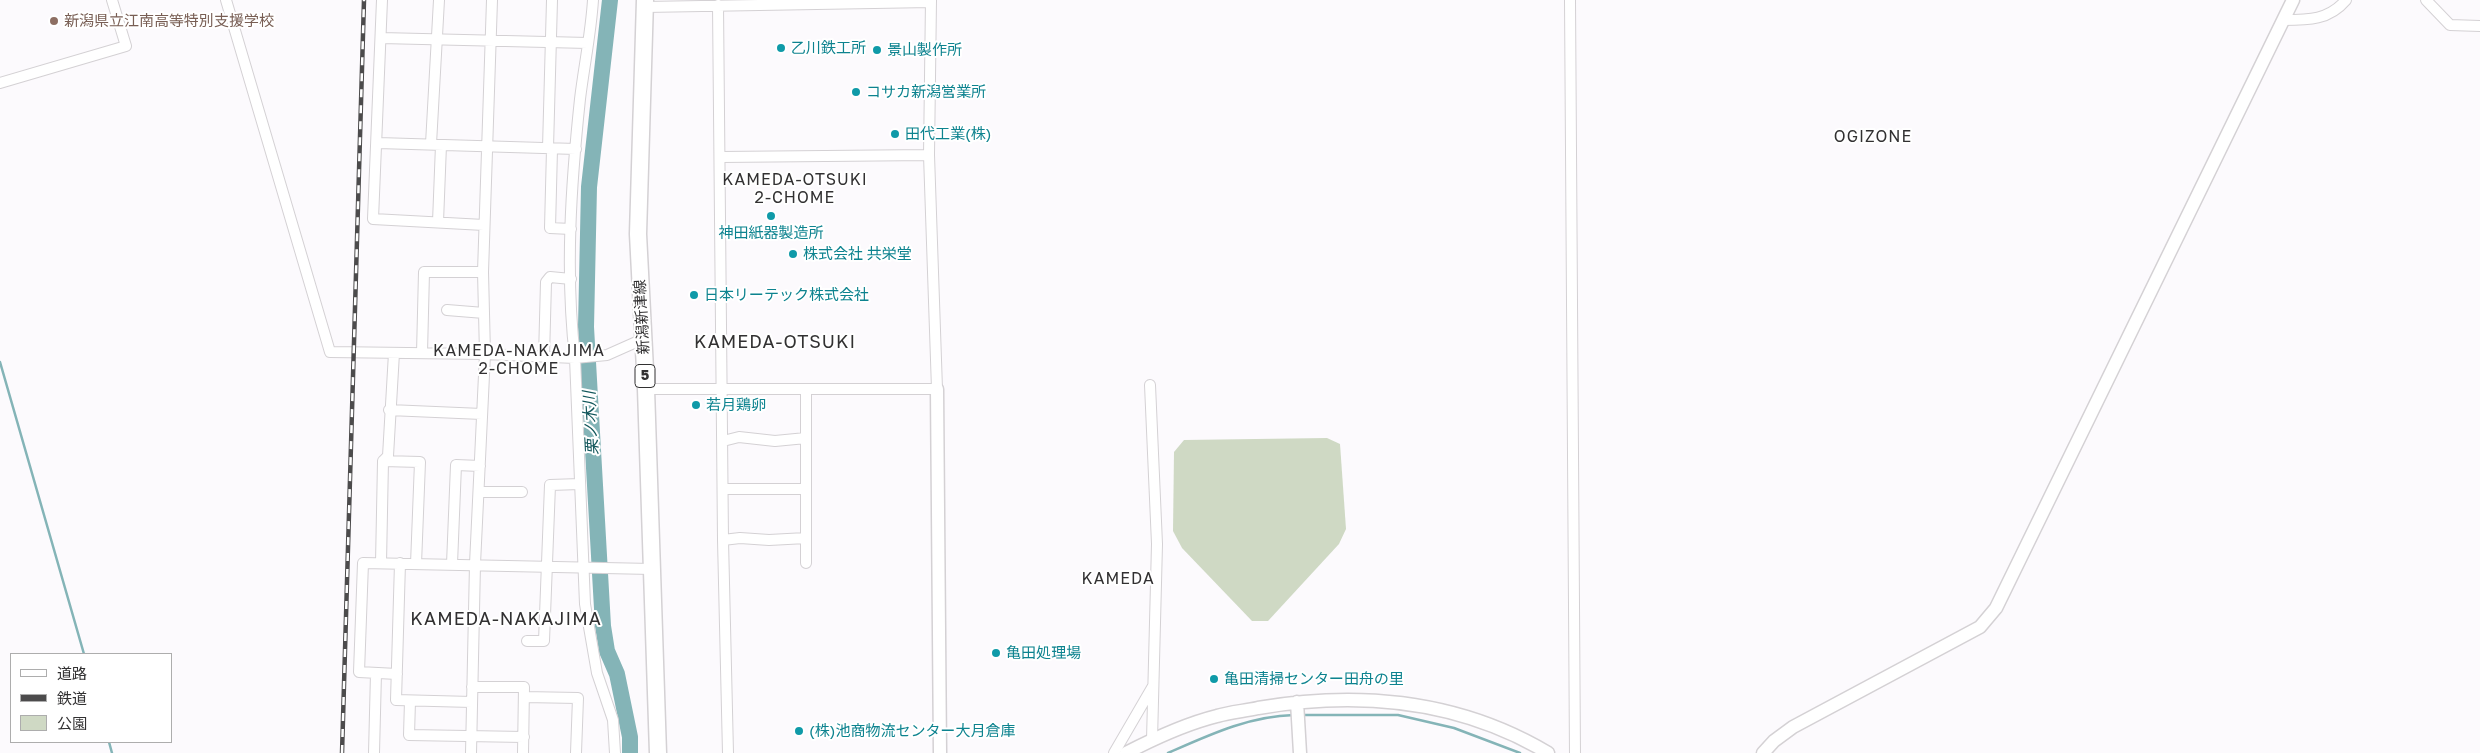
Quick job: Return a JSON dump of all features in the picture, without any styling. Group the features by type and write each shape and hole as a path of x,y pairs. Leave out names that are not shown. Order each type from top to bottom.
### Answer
{"main road":[{"name":"新潟新津線","path":"645,3 638,234 646,389 658,753"}],"street":[{"path":"0,83 126,46 112,0"},
{"path":"226,0 330,352 485,354 575,358 607,355 643,339"},
{"path":"382,0 378,143 373,219 484,225"},
{"path":"438,222 436,145 439,0"},
{"path":"471,753 475,564 485,354 483,272 492,0"},
{"path":"552,0 550,228 571,229"},
{"path":"593,0 576,149 571,229 571,323 575,358 585,604 597,673 613,720 615,753"},
{"path":"1570,0 1575,753"},
{"path":"1764,753 1774,741 1794,727 1980,627 1996,608 2293,0"},
{"path":"2283,20 2325,16 2336,12 2346,0"},
{"path":"2426,0 2450,25 2480,26"},
{"path":"645,3 718,5 931,1 929,155 937,389 940,753"},
{"path":"718,5 723,540 728,753"},
{"path":"381,38 588,42"},
{"path":"378,143 576,149"},
{"path":"720,157 929,155"},
{"path":"422,353 424,272 483,272"},
{"path":"544,357 546,282 550,277 571,278"},
{"path":"447,310 484,312"},
{"path":"383,460 388,456 389,410 394,353"},
{"path":"1150,385 1157,544 1152,740"},
{"path":"646,389 937,389"},
{"path":"806,390 806,563"},
{"path":"389,410 482,414"},
{"path":"723,441 739,437 775,441 806,438"},
{"path":"381,563 383,460"},
{"path":"383,460 420,462 416,564"},
{"path":"452,564 456,465 480,466"},
{"path":"527,641 544,641 550,485 580,484"},
{"path":"723,489 806,489"},
{"path":"479,492 522,492"},
{"path":"723,540 740,538 769,540 806,538"},
{"path":"396,674 359,672 363,563 475,564 652,570"},
{"path":"400,563 396,700 472,702"},
{"path":"374,753 376,673"},
{"path":"1114,753 1154,685"},
{"path":"472,687 524,687 523,753"},
{"path":"524,697 578,698 576,753"},
{"path":"1126,753 1152,740 1218,716 1298,704 1373,700 1464,716 1508,733 1548,753"},
{"path":"410,701 409,735 524,736"},
{"path":"1298,704 1300,753"}],"green space":[{"path":"1327,438 1340,444 1346,529 1339,544 1268,621 1252,621 1182,548 1173,531 1174,452 1184,440"}],"waterway":[{"name":"栗ノ木川","path":"610,0 589,187 586,327 603,626 607,651 617,674 630,737 630,753"},
{"path":"0,362 84,653"},
{"path":"1168,753 1214,733 1245,723 1277,716 1294,715"},
{"path":"1302,715 1398,715 1454,728 1520,753"},
{"path":"109,743 112,753"}],"railway":[{"path":"342,753 364,0"}],"place":[{"name":"新潟県立江南高等特別支援学校","path":"54,21"},
{"name":"乙川鉄工所","path":"781,48"},
{"name":"景山製作所","path":"877,50"},
{"name":"コサカ新潟営業所","path":"856,92"},
{"name":"田代工業(株)","path":"895,134"},
{"name":"神田紙器製造所","path":"771,216"},
{"name":"株式会社 共栄堂","path":"793,254"},
{"name":"日本リーテック株式会社","path":"694,295"},
{"name":"若月鶏卵","path":"696,405"},
{"name":"亀田処理場","path":"996,653"},
{"name":"亀田清掃センター田舟の里","path":"1214,679"},
{"name":"(株)池商物流センター大月倉庫","path":"799,731"}],"district":[{"name":"OGIZONE","path":"1873,137"},
{"name":"KAMEDA-OTSUKI 2-CHOME","path":"795,189"},
{"name":"KAMEDA-OTSUKI","path":"775,342"},
{"name":"KAMEDA-NAKAJIMA 2-CHOME","path":"519,360"},
{"name":"KAMEDA","path":"1118,579"},
{"name":"KAMEDA-NAKAJIMA","path":"506,619"}]}
